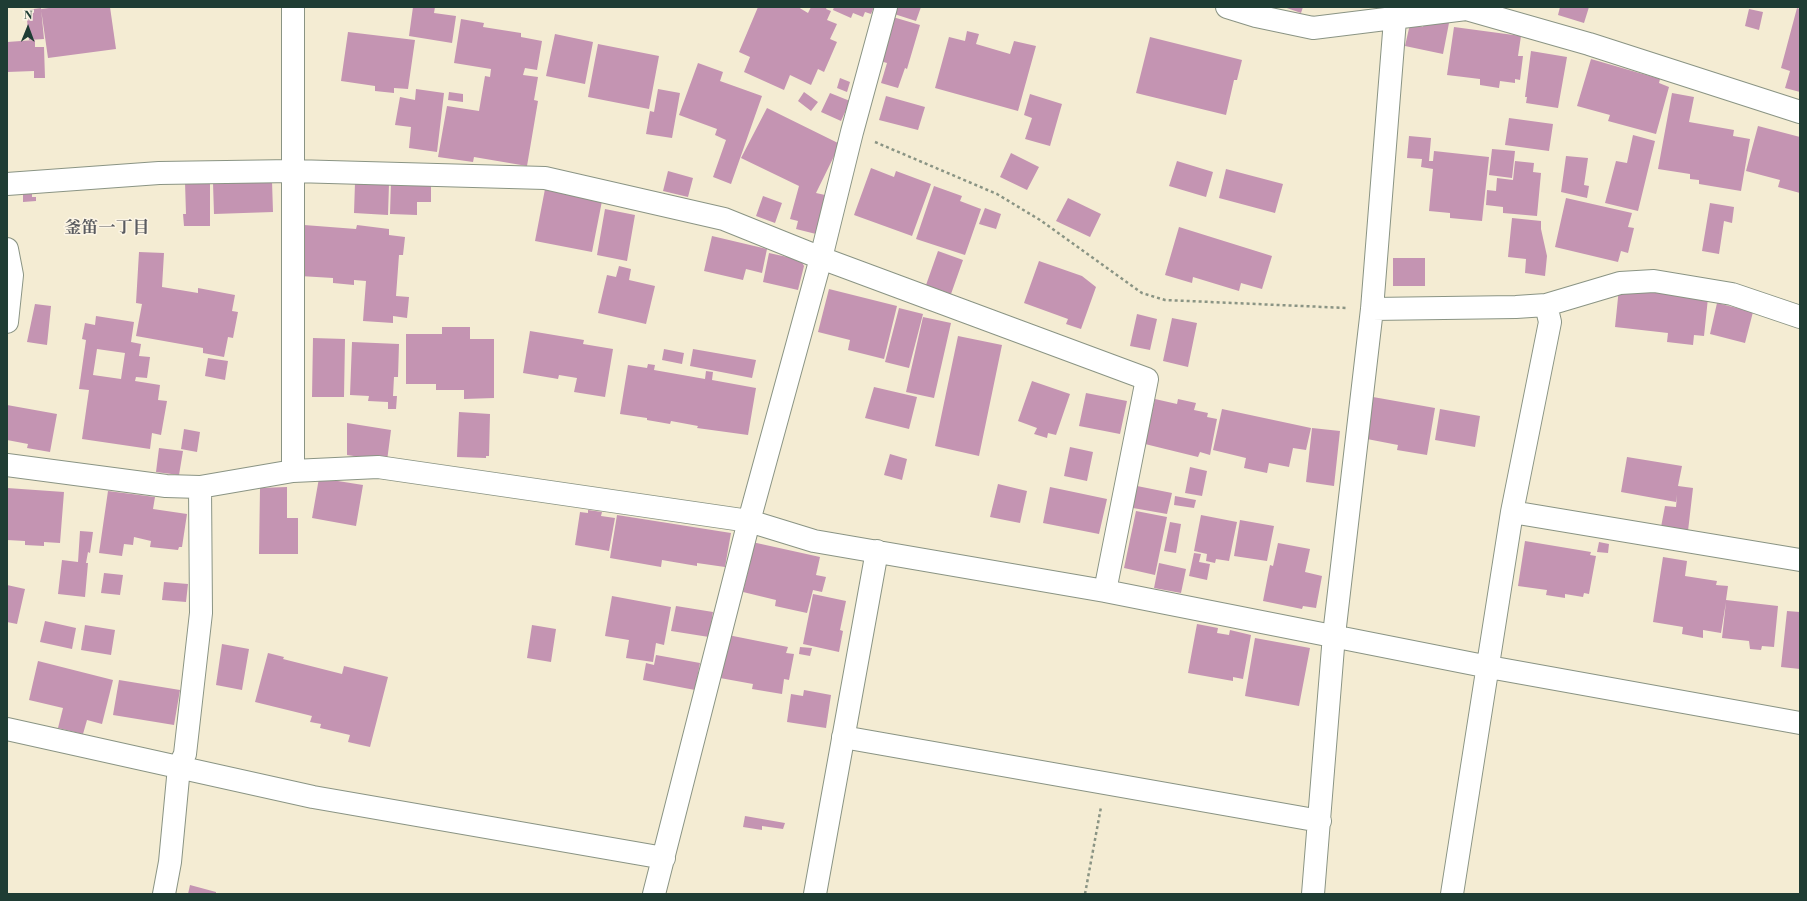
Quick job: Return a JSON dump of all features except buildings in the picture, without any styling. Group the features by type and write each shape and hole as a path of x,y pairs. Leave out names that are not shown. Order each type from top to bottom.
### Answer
{"street":[{"path":"293,7 293,471"},
{"path":"654,894 749,521 821,258 852,132 886,7"},
{"path":"1227,7 1256,16 1313,28 1396,12 1466,9 1589,44 1800,112"},
{"path":"1313,894 1334,635 1372,309 1396,12"},
{"path":"7,184 159,173 293,171 545,178 724,219 821,258 1147,379 1104,591"},
{"path":"7,249 12,275 7,322"},
{"path":"1372,309 1516,307 1546,304 1620,283 1654,281 1732,294 1800,317"},
{"path":"1452,894 1489,667 1512,512 1550,322 1546,304"},
{"path":"7,465 166,486 200,487 293,471 378,468 749,521 814,541 1104,591 1334,635 1489,667 1800,723"},
{"path":"164,894 170,862 179,767 186,754 201,613 200,487"},
{"path":"1512,512 1800,560"},
{"path":"815,894 877,551"},
{"path":"7,729 313,797 664,858"},
{"path":"843,737 1320,821"}],"path":[{"path":"852,132 997,194 1040,220 1142,293 1165,300 1372,309"},
{"path":"1085,894 1105,783"}],"district":[{"name":"釜笛一丁目","path":"107,229"}]}
